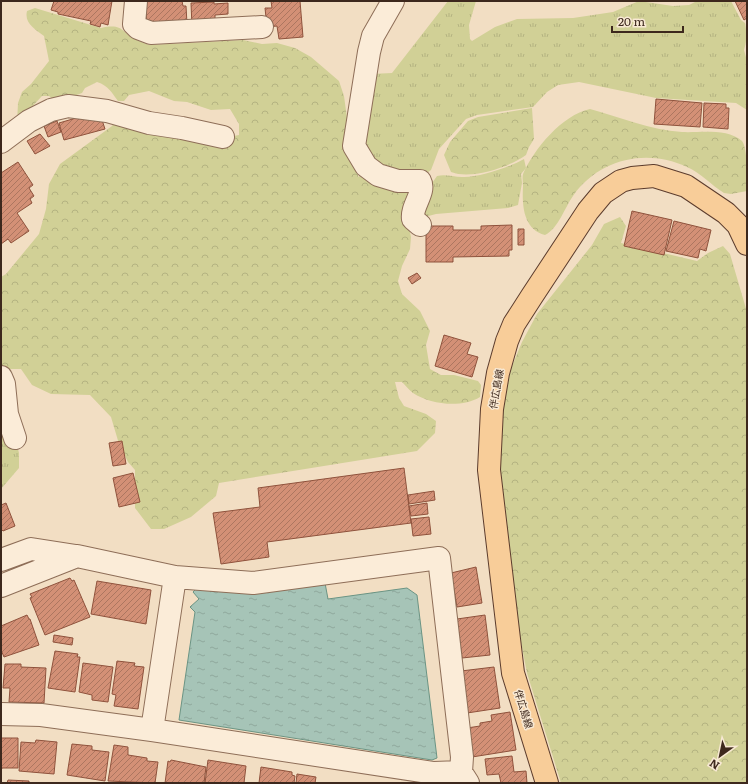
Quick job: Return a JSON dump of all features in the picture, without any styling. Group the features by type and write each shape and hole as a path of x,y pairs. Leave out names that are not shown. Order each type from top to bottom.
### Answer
{"main road":[{"name":"伴広島線","path":"547,783 513,673 489,470 492,409 498,373 507,341 514,324 588,211 602,193 621,182 632,178 654,176 675,181 686,186 719,206 732,218 742,231 747,244"}],"street":[{"path":"136,1 134,24 138,28 151,33 262,27"},
{"path":"392,1 373,36 370,47 354,146 356,153 366,166 378,175 398,181 420,181 421,190 412,213 413,219 420,225"},
{"path":"2,142 29,121 51,110 68,106 102,110 149,123 182,128 223,137"},
{"path":"1,377 4,384 7,414 15,438"},
{"path":"1,560 31,549 77,556 175,577 253,583 439,558 465,778 152,730 41,715 1,714"},
{"path":"1,586 77,556"},
{"path":"152,730 175,577"}],"green space":[{"path":"448,1 476,1 469,25 470,39 472,41 495,27 517,19 573,18 613,12 639,1 673,6 689,5 697,1 731,1 746,27 744,50 747,61 747,110 736,103 656,98 579,82 558,85 547,92 533,107 477,115 466,119 439,149 431,170 422,177 366,165 364,134 371,74 392,73"},
{"path":"35,8 101,28 118,27 132,37 149,45 243,40 262,44 277,43 295,48 311,57 339,81 344,96 347,118 344,144 350,161 358,169 358,177 362,174 412,184 408,223 411,237 410,249 402,266 398,281 402,294 420,311 430,331 426,345 430,369 441,375 454,375 478,381 481,385 480,397 464,403 446,404 420,397 413,393 402,382 395,382 399,398 404,406 426,414 436,421 435,433 417,451 219,483 216,496 191,517 164,529 151,529 135,508 135,470 128,462 119,444 111,417 90,395 51,394 32,385 21,369 8,369 1,365 1,277 6,274 39,234 46,209 49,184 60,164 112,126 115,122 228,137 239,135 239,124 230,109 211,110 187,102 174,101 149,91 129,95 124,101 118,101 107,87 97,82 85,88 82,93 57,102 49,96 42,96 17,123 18,103 22,92 31,84 49,61 44,36 31,25 27,19 27,11"},
{"path":"532,108 534,139 526,155 519,160 501,168 490,171 469,174 451,172 444,155 450,142 468,121 478,117"},
{"path":"590,109 658,129 682,132 713,132 729,134 736,137 742,141 744,145 747,164 747,191 731,194 724,193 692,170 671,161 656,158 624,160 596,173 584,183 573,196 554,228 545,235 538,232 528,222 525,215 523,201 523,174 534,154 550,134 569,118"},
{"path":"524,159 526,168 521,174 522,183 518,205 508,208 436,214 421,218 430,186 437,176 476,176 511,165"},
{"path":"620,217 626,226 621,243 697,261 708,253 723,246 730,254 747,312 747,783 561,783 527,673 501,541 497,487 502,404 510,371 522,342 537,314 592,245 604,224"},
{"path":"1,384 19,453 19,468 1,489"}],"water":[{"path":"325,583 328,599 407,588 417,595 437,758 432,760 179,720 195,612 190,607 199,599 193,592 198,587"}],"building":[{"path":"54,1 112,1 108,25 101,23 100,27 90,24 91,21 58,14 58,12 51,10"},
{"path":"145,1 182,1 183,6 186,6 187,24 147,26"},
{"path":"271,1 300,1 303,37 279,39 277,26 267,27 265,8 272,8"},
{"path":"735,1 747,1 747,18 744,20"},
{"path":"214,2 214,4 228,3 228,14 215,15 215,25 192,27 191,3"},
{"path":"656,99 702,103 700,127 654,124"},
{"path":"704,103 726,104 726,108 729,108 728,129 703,127"},
{"path":"93,113 101,117 105,129 64,140 59,123"},
{"path":"57,121 61,132 48,137 44,126"},
{"path":"40,134 50,146 35,154 27,141"},
{"path":"18,162 33,185 29,188 34,196 30,199 32,203 17,213 29,231 11,243 8,239 1,244 1,173"},
{"path":"632,211 672,220 664,255 624,246"},
{"path":"674,221 711,230 706,251 700,249 698,258 666,251"},
{"path":"512,225 512,250 509,250 509,256 453,257 453,262 426,262 426,226 453,226 453,230 481,230 481,226"},
{"path":"518,229 524,229 524,245 518,245"},
{"path":"417,273 421,278 412,284 408,278"},
{"path":"444,335 471,343 467,354 478,357 472,377 435,366"},
{"path":"122,441 126,464 113,466 109,443"},
{"path":"404,468 411,523 267,542 269,557 221,564 213,513 260,507 258,488"},
{"path":"133,473 140,502 119,507 113,478"},
{"path":"434,491 435,500 409,504 408,495"},
{"path":"6,503 15,526 3,531 1,529 1,505"},
{"path":"427,503 428,514 411,516 409,506"},
{"path":"429,517 431,534 413,536 411,519"},
{"path":"476,567 482,603 457,607 451,573"},
{"path":"70,578 72,581 74,580 90,617 45,635 30,598 32,597 30,594"},
{"path":"97,581 151,590 146,624 91,614"},
{"path":"27,615 30,619 39,645 4,657 1,650 1,626"},
{"path":"485,615 490,655 462,658 457,619"},
{"path":"54,635 73,638 72,645 53,642"},
{"path":"55,651 78,654 77,657 80,657 75,692 48,688"},
{"path":"117,661 135,663 134,666 144,667 138,709 114,706 116,695 112,694"},
{"path":"83,663 113,667 108,702 92,700 92,695 79,692"},
{"path":"5,664 21,664 21,667 46,668 44,703 9,702 10,688 3,688"},
{"path":"494,667 500,708 467,713 461,671"},
{"path":"510,712 516,750 472,757 467,728 480,726 480,723 492,721 491,715"},
{"path":"1,738 18,738 18,768 2,768 1,771"},
{"path":"36,740 57,742 54,774 19,771 21,742 35,743"},
{"path":"72,744 92,746 92,750 109,752 105,781 67,775"},
{"path":"114,745 128,747 128,755 147,758 147,761 158,762 155,783 108,781"},
{"path":"512,756 514,772 526,771 527,783 501,783 499,774 487,775 485,759"},
{"path":"171,760 206,767 204,783 165,783 168,761 170,762"},
{"path":"208,760 246,766 244,783 205,783"},
{"path":"261,767 292,772 292,775 295,776 294,783 259,783"},
{"path":"297,774 316,777 315,783 296,783"},
{"path":"8,780 29,781 29,783 7,783"}]}
